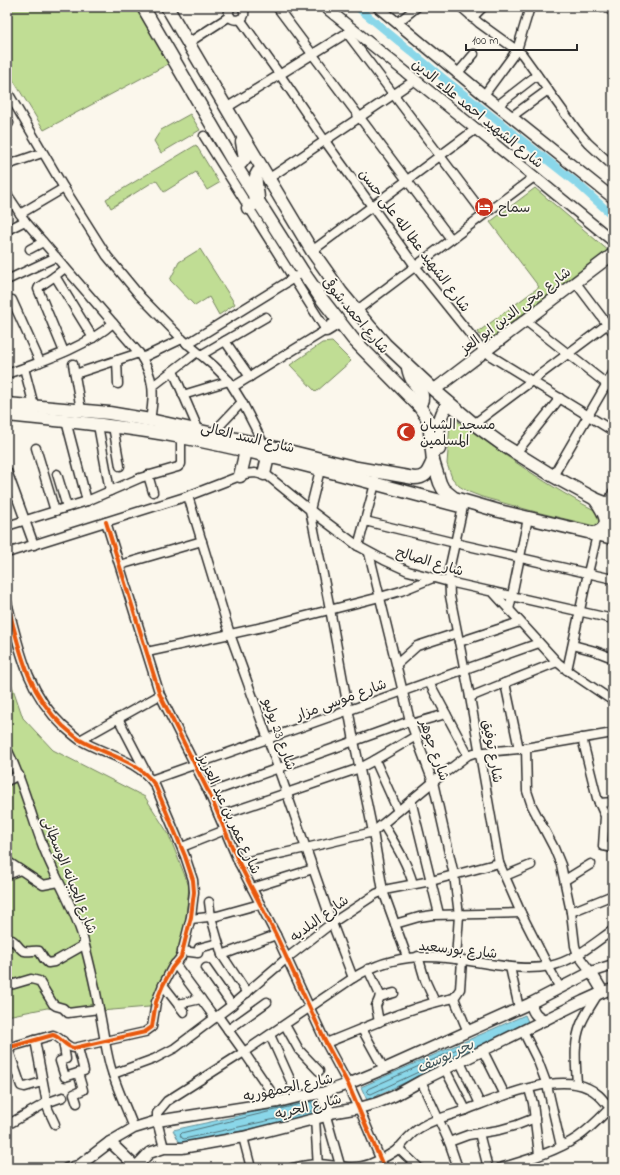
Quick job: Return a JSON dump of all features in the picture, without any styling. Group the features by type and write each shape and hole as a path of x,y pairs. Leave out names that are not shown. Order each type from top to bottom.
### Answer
{"main road":[{"name":"شارع احمد شوقى","path":"143,7 234,163 253,204 298,275 366,353 419,406 426,416 429,422 433,461 440,483 448,494 454,498 479,506 613,538"},
{"name":"شارع احمد شوقى","path":"167,7 312,251 356,311 385,344 434,390 474,424 516,453 554,476 595,499 610,505"},
{"path":"234,163 241,163 245,158 240,131"},
{"path":"253,204 258,191 255,176 258,172 265,174"},
{"name":"شارع محى الدين ابو العز","path":"434,390 613,254"},
{"path":"326,330 339,322"},
{"path":"408,366 411,379 421,392 422,400 419,406"},
{"path":"449,403 443,410 439,423 439,447 443,476 447,485 451,489 479,506"},
{"name":"شارع السد العالى","path":"7,404 101,412 114,420 181,437 246,451 266,451 355,473 375,484 463,507 479,506"},
{"path":"98,425 103,419 101,412"},
{"name":"شارع السد العالى","path":"7,415 98,425 114,420 150,420 212,434 320,470 419,478 428,472 433,461"},
{"path":"240,476 246,451"},
{"path":"264,474 266,451"},
{"path":"595,499 604,512 606,519 601,530 595,534"}],"street":[{"path":"230,16 229,12 231,7"},
{"path":"230,16 236,20 240,19 243,15 243,7"},
{"path":"277,7 451,239"},
{"name":"شارع الشهيد احمد علاء الدين","path":"325,7 350,31 415,80 613,241"},
{"name":"شارع الشهيد احمد علاء الدين","path":"378,7 457,74 613,198"},
{"path":"397,23 417,7"},
{"path":"461,7 472,18 526,58 570,122 582,136 613,166"},
{"path":"472,18 483,7"},
{"path":"484,95 517,50 530,7"},
{"path":"603,7 613,10"},
{"path":"188,43 230,16"},
{"name":"شارع الشهيد عطا لله على حسن","path":"240,19 415,266 485,352 613,431"},
{"path":"226,108 350,31 393,95 484,214"},
{"path":"457,74 474,54"},
{"path":"497,106 537,75"},
{"path":"265,174 325,141 415,80"},
{"path":"511,117 548,90"},
{"path":"7,91 42,152 93,235 115,266 140,296 184,341 214,366 231,384 242,402 266,451"},
{"path":"312,251 476,129"},
{"path":"204,136 253,204"},
{"path":"7,165 42,152"},
{"path":"356,311 534,177"},
{"path":"20,214 64,188"},
{"path":"7,194 25,221 141,356 149,372 153,386 154,400 150,420"},
{"path":"7,230 25,221"},
{"path":"30,249 43,242"},
{"path":"7,280 56,257"},
{"path":"64,352 38,288 65,268"},
{"path":"75,374 117,360 141,356 184,341 298,275 326,330 250,377 231,384 183,395"},
{"path":"55,276 93,338"},
{"path":"576,283 610,322 613,332"},
{"path":"12,300 40,362"},
{"path":"153,386 199,354 266,318"},
{"path":"526,321 610,386"},
{"path":"474,424 610,322"},
{"path":"7,374 64,352 93,338 113,323"},
{"path":"225,341 250,377"},
{"path":"117,360 118,384"},
{"path":"73,364 81,410"},
{"path":"24,368 34,406"},
{"path":"173,371 199,431"},
{"path":"554,476 588,416 610,386 613,373"},
{"path":"516,453 560,398"},
{"path":"212,434 242,402"},
{"path":"114,420 120,466"},
{"path":"66,421 87,501"},
{"path":"98,425 110,491"},
{"path":"7,526 87,501 130,482 179,466 181,464 181,437"},
{"path":"36,448 55,511"},
{"path":"320,470 310,510 373,832 383,891 407,957"},
{"path":"7,471 34,545"},
{"path":"7,553 188,496 240,476 255,473 264,474"},
{"path":"57,474 67,507"},
{"name":"شارع الصالح","path":"264,474 358,546 408,571 449,582 613,619"},
{"path":"148,476 153,492"},
{"path":"358,546 375,484"},
{"path":"610,505 613,492"},
{"name":"شارع 23 يوليو","path":"188,496 230,634 332,923 353,978"},
{"name":"شارع توفيق","path":"463,507 450,570 450,596 465,669 499,863 522,913 560,988"},
{"path":"509,610 528,518"},
{"path":"365,521 455,544 613,579"},
{"name":"شارع عمر بن عبد العزيز","path":"106,522 160,696 209,793 239,863 276,935 326,1043 348,1084"},
{"path":"567,670 595,534"},
{"path":"120,565 202,541"},
{"name":"شارع جوهر","path":"369,552 411,723 433,782 454,875 459,914 460,989 454,998"},
{"path":"147,652 263,627 380,597 401,591 433,578"},
{"path":"493,592 557,662 613,701"},
{"path":"7,602 28,675 34,688 51,712 80,740 134,766 150,778"},
{"path":"459,642 520,622"},
{"path":"397,664 417,646 457,633"},
{"name":"شارع موسى مزار","path":"150,778 195,765 539,643"},
{"path":"573,646 595,651 613,658"},
{"path":"470,697 557,662"},
{"path":"429,682 468,755"},
{"path":"505,683 523,748 529,798 554,848 564,880 571,912 575,946 578,955 591,972 600,993 581,1024 577,1036 577,1084"},
{"path":"80,740 160,696"},
{"path":"209,793 354,741 411,723 446,714"},
{"path":"42,1082 25,1087 21,1086 7,1048 53,1035 71,1048 78,1048 149,1030 153,1023 156,1002 163,985 172,968 181,957 191,919 194,892 190,868 157,790 118,718"},
{"path":"239,863 373,832 468,755 480,752 523,748 613,733"},
{"path":"219,816 360,768 416,736"},
{"path":"582,738 599,803 605,816 603,847 613,848"},
{"name":"شارع الجبانه الوسطانى","path":"7,749 19,775 44,850 77,920 100,1009 104,1041 113,1074 134,1128"},
{"path":"376,760 398,811"},
{"path":"7,781 19,775"},
{"path":"411,800 439,914"},
{"path":"599,803 613,802"},
{"path":"383,824 402,855 413,884"},
{"path":"182,847 225,830"},
{"path":"7,861 43,885 59,882"},
{"name":"شارع البلديه","path":"113,1074 164,1054 175,1048 217,1017 287,958 332,923 369,898 383,891 431,881 499,863"},
{"path":"564,880 591,864"},
{"path":"505,876 531,865"},
{"path":"252,888 313,869"},
{"path":"7,875 20,870"},
{"path":"571,912 613,895"},
{"path":"208,902 222,955 247,993"},
{"path":"191,919 222,915 260,904"},
{"path":"395,924 418,917 439,914 522,913"},
{"name":"شارع بورسعيد","path":"157,1121 157,1113 167,1101 270,1035 368,969 407,957 418,956 510,967 548,966 563,962 578,955 613,930"},
{"path":"222,955 276,935"},
{"path":"7,943 12,940 15,941 24,951 39,951 48,963 54,962 84,945"},
{"path":"182,952 198,953 199,948 218,943"},
{"path":"418,956 425,980 435,1002"},
{"path":"175,964 201,999 228,1030 278,1102"},
{"name":"شارع الجمهوريه","path":"79,1166 110,1142 134,1128 157,1121 278,1102 322,1093 348,1084 531,1003 591,972 613,965"},
{"path":"510,967 519,1008"},
{"path":"206,968 232,1005"},
{"path":"368,969 380,997 376,1006 380,1022"},
{"path":"7,985 31,980 39,981 53,1004 63,1008 68,1013 100,1009"},
{"path":"163,985 184,1012"},
{"name":"شارع الحريه","path":"136,1168 149,1154 164,1148 182,1148 243,1137 385,1100 600,993 613,989"},
{"path":"380,997 394,993"},
{"path":"326,1043 435,1002 454,998 468,1032"},
{"path":"178,1004 201,999"},
{"path":"228,1030 267,1002"},
{"path":"531,1003 536,1015 545,1020"},
{"path":"285,1025 299,1050 319,1071"},
{"path":"362,1029 384,1069"},
{"path":"523,1031 538,1061 547,1085 561,1146"},
{"path":"270,1035 298,1097"},
{"path":"34,1040 46,1103 55,1124"},
{"path":"63,1042 66,1059 60,1061 65,1077 84,1071 78,1048"},
{"path":"483,1051 505,1095"},
{"path":"460,1062 480,1104"},
{"path":"445,1069 466,1110"},
{"path":"77,1103 74,1094 83,1090 78,1073"},
{"path":"421,1081 449,1142 458,1168"},
{"path":"292,1168 340,1165 357,1168 391,1154 412,1133 427,1123 505,1095 547,1085 564,1083 577,1084 598,1094 612,1107 584,1133 573,1140 539,1155 522,1165 500,1168"},
{"path":"348,1084 384,1168"},
{"path":"530,1089 539,1155"},
{"path":"322,1093 340,1165"},
{"path":"7,1125 46,1103 63,1097"},
{"path":"315,1118 318,1166"},
{"path":"449,1142 468,1135 499,1130 517,1125 535,1118"},
{"path":"157,1121 164,1148"},
{"path":"479,1133 488,1168"},
{"path":"243,1137 251,1168"},
{"path":"110,1142 136,1168"},
{"path":"398,1148 419,1168"},
{"path":"66,1168 79,1166"}],"green space":[{"path":"7,7 138,7 170,63 44,130 7,70"},
{"path":"190,114 200,130 161,153 154,141 161,130"},
{"path":"196,145 219,183 207,190 196,172 164,192 156,180 111,208 106,199"},
{"path":"535,188 610,252 486,344 478,332 539,287 490,222"},
{"path":"200,249 235,304 219,315 209,297 195,306 170,280 179,262"},
{"path":"332,342 351,361 316,392 290,365 322,343"},
{"path":"456,420 545,482 602,514 599,527 482,497 459,486 452,478 447,464 450,424"},
{"path":"7,671 23,718 53,750 145,797 168,833 189,886 184,940 149,1007 88,1012 47,1008 7,1016"}],"water":[{"name":"بحر يوسف","path":"525,1015 529,1024 367,1100 361,1087"},
{"path":"315,1096 319,1113 251,1129 180,1143 173,1130 238,1116"}],"waterway":[{"path":"357,7 448,82 579,185 613,216"}],"cycle path":[{"path":"106,522 160,695 209,793 239,863 276,935 326,1043 348,1084 384,1168"},
{"path":"7,602 20,652 26,668 41,699 51,713 63,726 80,740 130,763 148,776 155,785 185,856 193,880 194,892 191,917 181,957 172,968 163,985 156,1002 152,1027 145,1032 74,1048 68,1046 53,1035 7,1048"}],"place":[{"name":"سماح","path":"484,207"},
{"name":"مسجد الشبان المسلمين","path":"406,432"}]}
